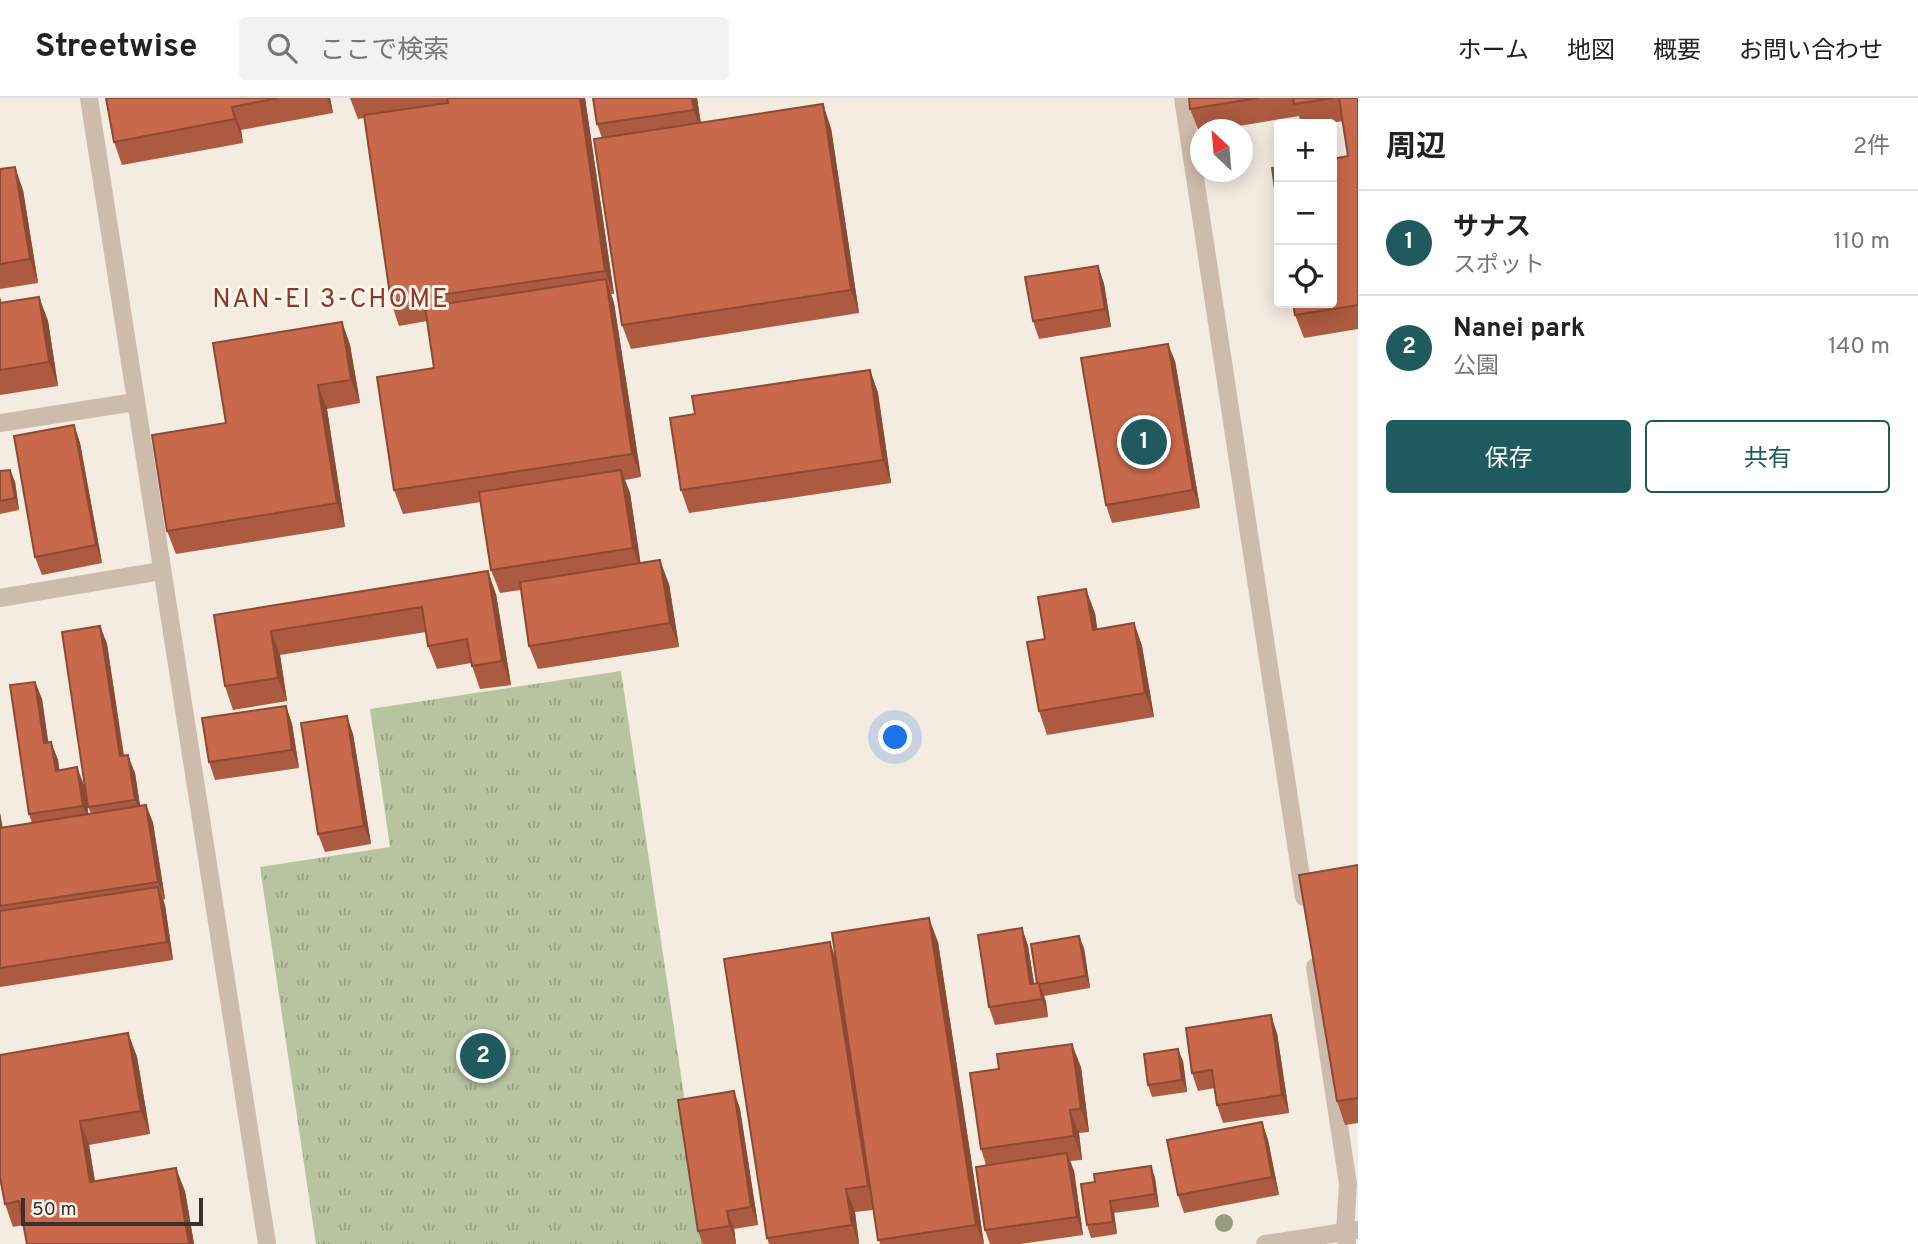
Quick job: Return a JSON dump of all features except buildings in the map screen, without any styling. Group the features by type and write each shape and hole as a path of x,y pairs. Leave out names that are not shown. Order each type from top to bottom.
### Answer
{"street":[{"path":"89,98 267,1244"},
{"path":"1183,98 1306,909"},
{"path":"0,423 135,402"},
{"path":"0,598 161,571"},
{"path":"1265,1244 1350,1235 1348,1184 1312,950"}],"green space":[{"path":"621,671 706,1244 316,1244 260,867 390,847 370,709"}],"place":[{"name":"サナス","path":"1144,442"},
{"name":"Nanei park","path":"483,1056"}],"district":[{"name":"NAN-EI 3-CHOME","path":"331,298"}]}
